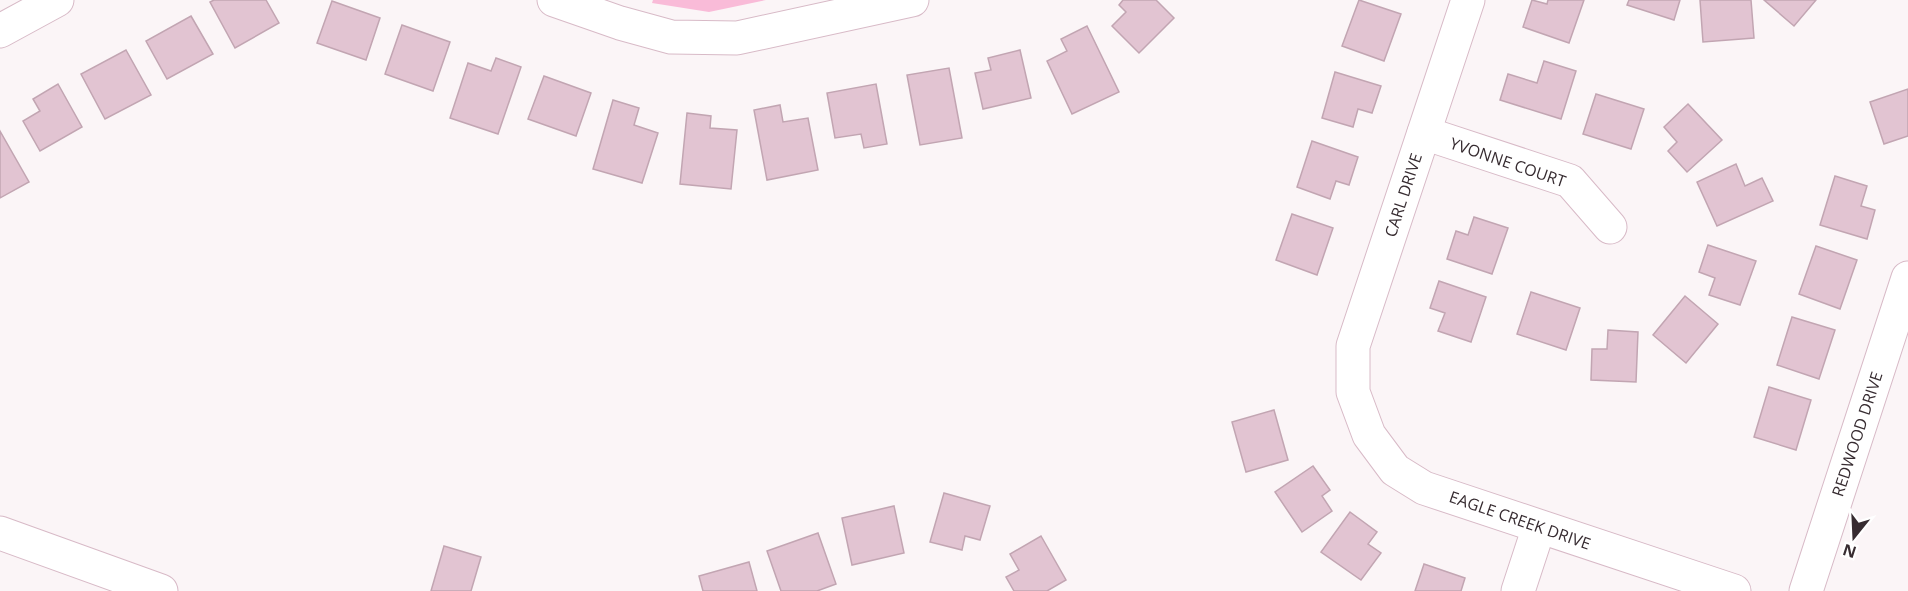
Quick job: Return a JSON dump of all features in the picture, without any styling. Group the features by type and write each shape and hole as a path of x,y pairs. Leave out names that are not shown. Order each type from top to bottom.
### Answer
{"street":[{"path":"0,31 57,0"},
{"path":"554,0 620,23 671,37 736,38 912,0"},
{"name":"CARL DRIVE","path":"1353,392 1353,346 1468,0"},
{"name":"YVONNE COURT","path":"1424,133 1570,182 1610,227"},
{"name":"REDWOOD DRIVE","path":"1806,591 1908,278"},
{"name":"EAGLE CREEK DRIVE","path":"1353,392 1369,435 1395,470 1424,488 1734,591"},
{"path":"1518,591 1539,527"},
{"path":"0,533 161,591"}],"shaded area":[{"path":"653,0 766,0 709,12 652,3"}],"building":[{"path":"214,0 266,0 279,23 235,48 210,2"},
{"path":"1123,0 1156,0 1174,18 1139,53 1112,26 1126,12 1119,5"},
{"path":"1359,0 1401,14 1384,61 1342,46"},
{"path":"1532,0 1547,4 1548,0 1584,0 1569,43 1523,27"},
{"path":"1629,0 1680,0 1674,20 1627,5"},
{"path":"1700,0 1751,0 1754,38 1703,42"},
{"path":"1764,0 1816,0 1794,26"},
{"path":"332,1 380,18 366,60 317,43"},
{"path":"191,16 213,54 167,79 146,41"},
{"path":"402,25 450,42 433,91 385,74"},
{"path":"1087,26 1119,92 1072,114 1047,61 1067,51 1061,39"},
{"path":"126,50 151,95 105,119 81,74"},
{"path":"1020,50 1031,98 983,109 975,73 991,70 988,58"},
{"path":"496,58 521,67 498,134 450,118 468,63 491,71"},
{"path":"1544,61 1576,71 1561,119 1500,100 1508,74 1537,83"},
{"path":"949,68 962,138 920,145 907,75"},
{"path":"1335,72 1381,86 1372,113 1358,109 1353,127 1322,118"},
{"path":"544,76 591,93 576,136 528,119"},
{"path":"58,84 82,127 40,151 23,121 40,111 33,99"},
{"path":"876,84 887,144 864,148 861,134 835,138 827,93"},
{"path":"1908,89 1908,136 1884,144 1870,102"},
{"path":"1596,94 1644,109 1631,149 1583,134"},
{"path":"613,100 639,108 634,125 658,133 642,183 593,169"},
{"path":"1688,104 1722,140 1687,172 1668,151 1677,142 1664,127"},
{"path":"780,105 783,122 808,118 818,170 767,180 754,110"},
{"path":"687,113 711,116 710,128 737,130 731,189 680,184"},
{"path":"0,131 29,182 0,198"},
{"path":"1312,141 1358,157 1349,185 1336,181 1330,199 1297,187"},
{"path":"1736,164 1745,186 1762,178 1773,201 1717,226 1697,182"},
{"path":"1835,176 1867,186 1861,206 1875,210 1867,239 1820,225"},
{"path":"1292,214 1333,228 1317,275 1276,260"},
{"path":"1474,217 1508,228 1492,274 1447,259 1456,231 1468,235"},
{"path":"1708,245 1756,261 1740,305 1709,295 1715,278 1699,272"},
{"path":"1816,246 1857,260 1840,309 1799,294"},
{"path":"1439,281 1486,297 1471,342 1438,331 1445,313 1430,308"},
{"path":"1531,292 1580,308 1566,350 1517,334"},
{"path":"1685,296 1718,324 1686,363 1653,335"},
{"path":"1792,317 1835,330 1819,379 1777,365"},
{"path":"1608,330 1638,332 1636,382 1591,380 1592,349 1607,349"},
{"path":"1769,387 1811,400 1796,450 1754,437"},
{"path":"1274,410 1288,460 1246,472 1232,422"},
{"path":"1313,466 1330,490 1322,496 1332,511 1302,532 1275,492"},
{"path":"944,493 990,506 980,540 965,536 962,550 930,542"},
{"path":"894,506 904,553 852,565 842,518"},
{"path":"1350,512 1377,532 1368,544 1381,553 1361,580 1321,552"},
{"path":"818,533 836,584 817,591 781,591 767,551"},
{"path":"1041,536 1066,580 1047,591 1014,591 1006,577 1019,570 1010,554"},
{"path":"444,546 481,557 471,591 431,591"},
{"path":"749,562 757,591 703,591 699,576"},
{"path":"1424,564 1465,578 1461,591 1415,591"}]}
